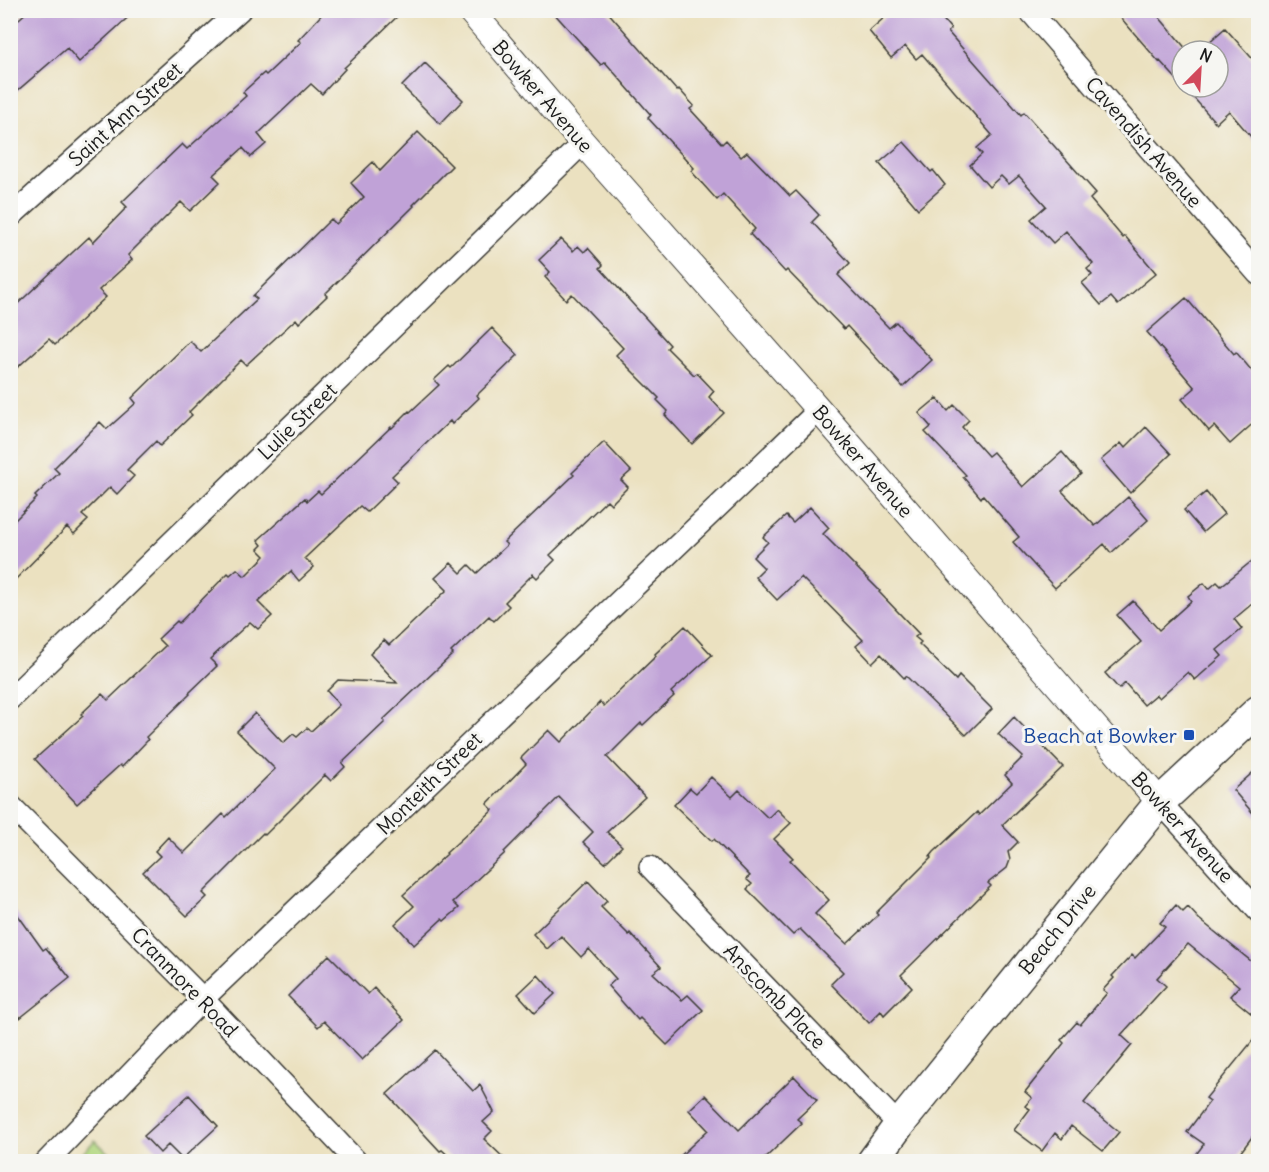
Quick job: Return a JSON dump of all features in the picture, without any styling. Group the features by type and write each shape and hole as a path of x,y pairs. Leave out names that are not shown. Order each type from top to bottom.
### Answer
{"main road":[{"name":"Beach Drive","path":"872,1161 1160,802 1258,711"}],"street":[{"name":"Saint Ann Street","path":"10,218 240,10"},
{"name":"Bowker Avenue","path":"470,10 583,143 1160,802 1258,910"},
{"name":"Cavendish Avenue","path":"1029,10 1258,274"},
{"name":"Lulie Street","path":"10,699 583,143"},
{"name":"Monteith Street","path":"46,1161 203,999 819,410"},
{"name":"Cranmore Road","path":"10,805 203,999 357,1161"},
{"name":"Anscomb Place","path":"650,867 899,1125"}],"green space":[{"path":"95,1140 116,1161 76,1161"}],"building":[{"path":"29,10 136,10 79,62 67,48 10,97 10,27"},
{"path":"326,10 404,10 344,68 322,94 311,84 258,134 266,144 251,157 243,148 213,175 220,182 190,211 181,202 128,255 132,260 99,290 106,297 55,345 49,339 10,374 10,311 89,237 93,242 127,207 122,202 182,144 187,149 246,96 243,92 264,73 266,75 301,42 298,40"},
{"path":"551,10 606,10 677,91 679,89 694,106 690,109 722,144 726,140 741,157 747,152 790,196 796,191 819,215 812,222 850,263 838,275 889,328 896,322 932,360 903,387 847,326 844,329 787,270 785,272 750,234 755,229 723,194 717,200 691,171 694,168 648,118 651,115 605,62 601,65"},
{"path":"893,10 935,10 951,29 948,32 1021,115 1024,112 1096,193 1090,199 1156,273 1118,305 1111,297 1101,305 1082,283 1092,275 1087,269 1093,264 1066,231 1053,243 1031,219 1046,206 1019,176 1009,184 1001,176 989,187 970,165 982,154 977,148 992,135 922,54 916,59 905,46 891,58 869,31"},
{"path":"1114,10 1153,10 1178,39 1170,39 1170,72"},
{"path":"1225,28 1258,65 1258,145 1229,111 1216,123 1195,99 1230,99 1230,39 1213,39"},
{"path":"425,63 463,100 440,124 402,86"},
{"path":"418,132 452,166 299,323 296,319 246,365 241,360 189,412 192,415 160,446 156,441 127,470 134,476 117,494 110,487 82,515 88,520 74,534 67,527 10,585 10,525 59,473 54,468 100,422 107,429 136,403 132,398 190,341 201,352 257,299 253,296 331,219 336,224 364,197 351,183 373,162 380,171"},
{"path":"904,142 945,185 918,209 879,163"},
{"path":"561,239 573,251 578,246 584,252 588,248 603,265 600,268 670,345 667,348 694,375 697,373 714,391 709,397 724,413 692,444 665,415 668,411 657,400 659,398 616,355 623,348 572,294 566,300 545,277 550,272 539,260"},
{"path":"1186,298 1258,378 1258,419 1230,444 1214,426 1209,431 1182,399 1195,388 1147,332"},
{"path":"492,328 518,355 477,395 479,398 452,424 450,421 392,476 398,482 367,512 360,506 305,558 314,567 299,581 291,571 258,602 272,616 258,629 250,622 210,659 217,666 146,737 148,740 122,767 120,765 77,804 35,759 83,716 81,714 102,694 108,700 165,646 158,639 177,621 179,623 228,573 230,575 237,569 245,576 265,556 258,549 262,545 258,540 305,498 307,501 318,491 321,494 439,385 434,380 449,366 451,368"},
{"path":"937,398 948,411 954,405 969,420 962,427 988,456 993,452 1023,487 1062,452 1081,474 1062,491 1095,526 1128,497 1148,520 1111,553 1104,544 1055,588 1013,542 1019,537 983,495 981,498 963,477 966,475 925,432 931,427 919,413"},
{"path":"1146,427 1171,454 1130,493 1101,460 1121,443 1125,448"},
{"path":"604,442 631,471 621,480 628,487 611,504 607,500 550,555 555,560 537,578 533,574 505,602 509,606 494,621 489,616 451,652 453,654 383,720 385,722 342,763 345,767 331,781 325,775 265,835 263,833 203,893 207,897 187,916 143,872 160,856 155,851 168,837 184,853 223,814 226,817 275,769 237,731 255,713 283,743 293,734 297,737 307,728 311,731 339,705 327,691 338,680 397,683 370,654 384,640 389,645 447,590 435,578 451,563 461,573 469,565 477,573 507,545 504,542 574,475 572,473"},
{"path":"1206,492 1224,514 1203,532 1184,510"},
{"path":"810,507 829,528 823,534 919,634 915,637 921,642 919,644 956,680 959,676 992,709 966,735 881,654 872,663 856,646 863,640 801,577 777,600 755,577 764,568 753,557 768,542 763,537 786,516 793,523"},
{"path":"1258,556 1258,599 1234,619 1242,629 1217,650 1222,656 1195,680 1188,672 1159,698 1156,695 1144,705 1125,683 1119,689 1105,673 1141,642 1117,615 1133,601 1159,630 1191,601 1188,596 1204,583 1209,589 1217,582 1221,586"},
{"path":"685,626 712,655 671,692 674,696 643,725 641,723 607,757 645,797 607,832 622,846 605,863 583,842 593,832 559,797 453,902 459,908 444,921 442,919 414,945 395,924 414,906 403,895 493,810 487,804 526,764 521,758 549,730 561,742 600,702 604,706"},
{"path":"1014,717 1063,767 1002,825 1018,842 1008,852 1010,860 1007,868 988,883 991,886 901,975 912,987 884,1015 881,1011 869,1023 831,984 843,972 800,929 793,935 747,889 752,884 746,879 750,876 714,839 712,841 674,805 690,788 696,793 711,777 732,797 739,790 768,818 777,809 791,823 774,839 793,858 790,860 829,900 815,914 847,944 878,915 876,913 931,858 934,852 977,812 979,815 1012,783 1005,775 1023,757 998,734"},
{"path":"1258,768 1258,819 1233,790"},
{"path":"588,881 607,901 601,907 629,935 630,933 661,967 653,973 682,1000 688,995 703,1010 667,1045 640,1018 638,1020 608,986 616,979 589,949 581,957 561,936 547,949 533,934"},
{"path":"10,904 43,950 46,948 70,978 20,1018 10,1006"},
{"path":"1176,905 1183,912 1188,907 1199,919 1256,965 1258,961 1258,1019 1230,996 1239,986 1188,944 1157,978 1166,986 1121,1035 1132,1045 1084,1103 1119,1132 1103,1151 1071,1126 1062,1139 1055,1133 1042,1151 1014,1130 1030,1109 1025,1106 1032,1098 1025,1092 1064,1043 1061,1040 1077,1022 1080,1025 1107,993 1103,990 1114,978 1112,976 1132,955 1135,958 1165,927 1160,923"},
{"path":"329,955 368,994 374,988 404,1020 362,1060 324,1021 318,1027 288,996"},
{"path":"538,975 555,994 535,1013 518,994"},
{"path":"1258,1034 1258,1129 1234,1161 1191,1161 1204,1144 1187,1132 1210,1101 1206,1098"},
{"path":"435,1050 473,1091 480,1085 494,1112 483,1122 492,1131 484,1139 507,1161 454,1161 442,1150 440,1151 387,1094"},
{"path":"794,1076 817,1100 797,1119 802,1123 762,1161 675,1161 708,1130 689,1110 705,1095 739,1130"},
{"path":"189,1095 218,1126 182,1159 168,1145 160,1153 144,1136"}],"place":[{"name":"Beach at Bowker","path":"1189,735"}]}
